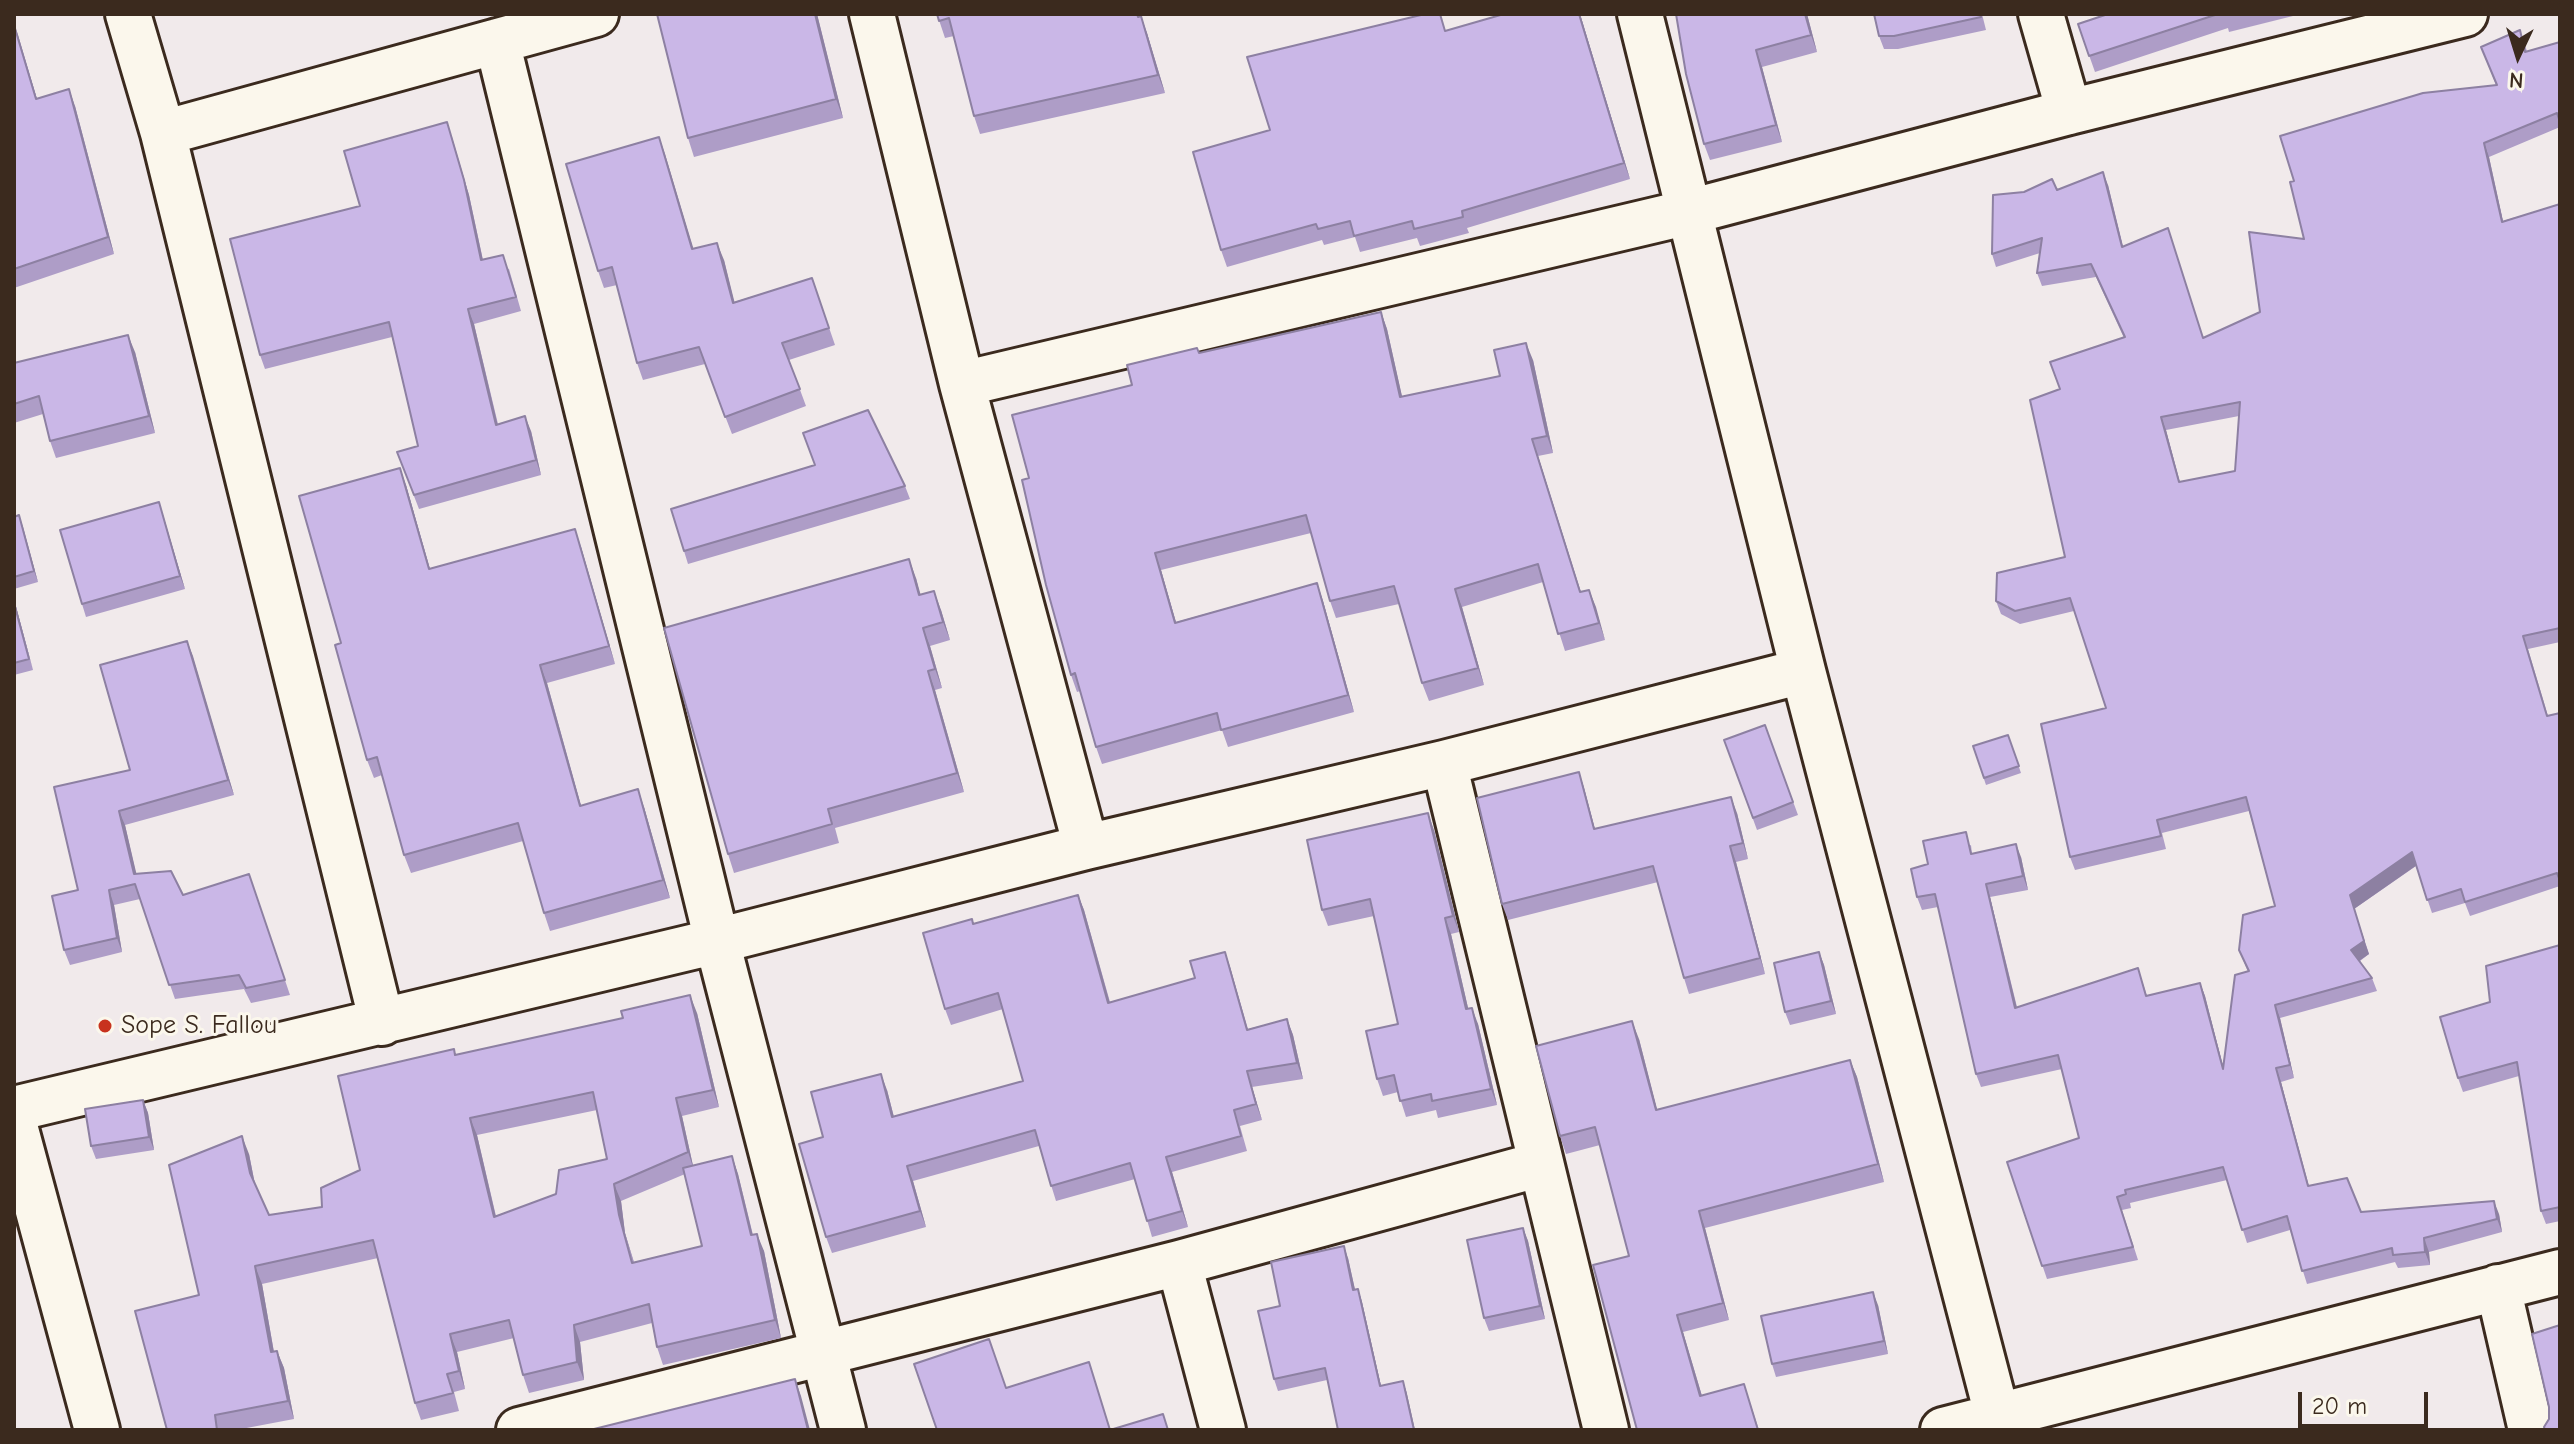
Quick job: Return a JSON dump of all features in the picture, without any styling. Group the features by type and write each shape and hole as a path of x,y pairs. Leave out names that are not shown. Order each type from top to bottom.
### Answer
{"street":[{"path":"128,14 163,133 382,1023"},
{"path":"163,133 596,14"},
{"path":"872,14 962,384 1086,847"},
{"path":"1640,14 1803,671 2000,1422"},
{"path":"2041,14 2069,112"},
{"path":"962,384 1689,212 2069,112 2385,24 2465,14"},
{"path":"497,41 717,941 843,1430"},
{"path":"14,1109 717,941 1086,847 1444,763 1803,671"},
{"path":"1444,763 1606,1430"},
{"path":"14,1122 97,1430"},
{"path":"519,1430 1179,1263 1541,1164"},
{"path":"1179,1263 1223,1430"},
{"path":"1943,1430 2000,1422 2560,1272"},
{"path":"2498,1287 2531,1430"}],"building":[{"path":"657,14 815,14 836,99 688,138"},
{"path":"937,14 1137,14 1141,16 1158,75 974,116 949,18 939,21"},
{"path":"1425,14 1440,14 1445,31 1504,14 1579,14 1624,163 1462,211 1463,217 1414,229 1412,221 1354,236 1350,221 1318,229 1316,224 1221,250 1193,152 1270,130 1247,57"},
{"path":"1676,14 1805,14 1811,35 1756,50 1776,125 1704,144 1686,74"},
{"path":"1874,14 1980,14 1981,17 1894,36 1879,36"},
{"path":"2108,14 2218,14 2089,56 2078,24"},
{"path":"14,25 36,99 69,89 108,237 14,269"},
{"path":"2520,30 2525,52 2560,42 2560,122 2557,113 2484,143 2502,222 2560,204 2560,628 2523,636 2547,716 2560,713 2560,881 2557,873 2465,902 2461,889 2427,900 2412,852 2350,895 2364,941 2351,950 2372,978 2275,1005 2290,1065 2276,1068 2308,1186 2347,1178 2361,1212 2494,1201 2497,1219 2424,1238 2425,1252 2393,1255 2392,1248 2302,1271 2287,1216 2242,1230 2223,1167 2125,1190 2126,1194 2117,1197 2133,1247 2042,1266 2007,1162 2079,1138 2058,1055 1976,1074 1935,894 1917,897 1911,869 1928,864 1923,841 1966,832 1971,854 2016,844 2023,876 1986,884 2015,1008 2138,968 2146,996 2200,983 2223,1069 2235,975 2249,971 2239,950 2243,915 2275,906 2246,797 2157,820 2161,836 2070,857 2041,724 2106,708 2070,598 2015,611 1996,601 1997,573 2065,557 2030,400 2060,389 2050,362 2125,337 2091,264 2037,273 2042,238 1992,254 1993,195 2024,192 2052,179 2057,190 2103,172 2122,247 2168,228 2203,338 2260,312 2249,232 2304,239 2290,182 2294,181 2280,136 2423,93 2497,85 2481,47","holes":["2240,402 2235,471 2179,482 2161,417"]},
{"path":"447,122 464,180 481,260 503,255 516,297 468,309 496,425 525,416 536,460 414,495 397,452 418,446 389,322 260,355 230,239 360,206 344,151"},
{"path":"659,137 692,249 717,243 733,303 812,278 829,328 782,343 800,389 725,417 699,347 637,363 612,267 598,271 566,164"},
{"path":"1381,312 1400,397 1500,376 1494,350 1526,343 1547,436 1532,439 1580,592 1589,590 1599,623 1558,634 1538,564 1455,589 1478,668 1422,683 1394,586 1330,601 1306,515 1155,553 1175,623 1317,583 1348,695 1221,730 1217,713 1096,747 1075,673 1071,675 1046,585 1022,480 1029,478 1012,415 1132,385 1127,365 1197,348 1199,353"},
{"path":"128,335 149,416 50,441 39,396 14,404 14,363"},
{"path":"868,410 905,486 684,551 671,509 815,465 803,433"},
{"path":"400,468 429,569 575,529 609,646 540,665 580,806 638,789 663,880 544,913 518,823 404,855 377,757 367,760 335,645 341,643 299,496"},
{"path":"159,502 180,576 82,604 60,530"},
{"path":"19,515 34,571 14,577 14,517"},
{"path":"909,559 919,595 934,591 943,622 923,628 935,669 928,671 957,773 828,809 832,824 728,854 664,628"},
{"path":"14,603 29,659 14,663"},
{"path":"187,641 228,780 119,811 134,874 171,871 183,895 249,874 285,980 246,988 239,975 169,985 135,884 109,890 117,938 64,950 52,896 78,890 54,787 130,770 100,665"},
{"path":"1765,725 1793,802 1753,818 1724,740"},
{"path":"2008,735 2019,766 1984,778 1973,746"},
{"path":"1579,772 1594,829 1731,797 1743,843 1730,846 1760,958 1684,978 1653,866 1502,904 1477,798"},
{"path":"1428,813 1453,916 1445,918 1466,1009 1472,1008 1491,1089 1432,1101 1431,1094 1400,1101 1394,1075 1377,1079 1366,1031 1398,1024 1370,899 1322,910 1307,840"},
{"path":"1078,895 1108,1003 1195,978 1190,961 1225,952 1247,1030 1287,1019 1297,1063 1247,1071 1256,1104 1234,1110 1241,1136 1166,1157 1182,1211 1147,1221 1130,1163 1051,1186 1035,1130 907,1166 920,1211 826,1237 799,1144 823,1137 811,1092 881,1074 892,1117 1023,1081 998,993 945,1009 923,933 972,919 973,924"},
{"path":"2560,945 2560,1207 2541,1211 2517,1062 2458,1078 2440,1017 2490,1002 2486,966"},
{"path":"1819,952 1831,1001 1785,1012 1774,963"},
{"path":"690,995 713,1090 676,1098 688,1152 614,1184 632,1263 702,1246 683,1168 732,1156 751,1235 757,1234 775,1320 657,1347 649,1304 574,1325 577,1362 523,1375 509,1320 450,1334 459,1371 447,1374 453,1393 415,1403 373,1240 255,1266 271,1352 277,1351 288,1401 215,1415 217,1430 167,1430 135,1311 199,1295 169,1165 242,1136 250,1173 269,1215 322,1207 321,1188 360,1170 338,1076 454,1049 455,1055 623,1018 621,1011","holes":["593,1092 607,1159 559,1170 556,1194 494,1217 470,1118"]},
{"path":"1632,1021 1656,1110 1850,1060 1878,1164 1699,1211 1723,1303 1677,1315 1700,1396 1744,1384 1758,1430 1637,1430 1593,1265 1629,1256 1595,1127 1560,1136 1536,1046"},
{"path":"143,1100 149,1137 91,1146 85,1109"},
{"path":"1523,1228 1540,1306 1484,1318 1467,1240"},
{"path":"1344,1246 1353,1290 1358,1289 1380,1386 1403,1381 1414,1430 1338,1430 1325,1368 1274,1379 1258,1311 1280,1306 1271,1262"},
{"path":"1873,1292 1884,1341 1772,1364 1761,1316"},
{"path":"2560,1325 2560,1430 2545,1430 2549,1407 2532,1334"},
{"path":"989,1339 1006,1388 1089,1362 1110,1430 937,1430 914,1364"},
{"path":"795,1379 808,1430 590,1430"},
{"path":"1163,1414 1168,1430 1110,1430"}],"place":[{"name":"Sope S. Fallou","path":"105,1026"}]}
